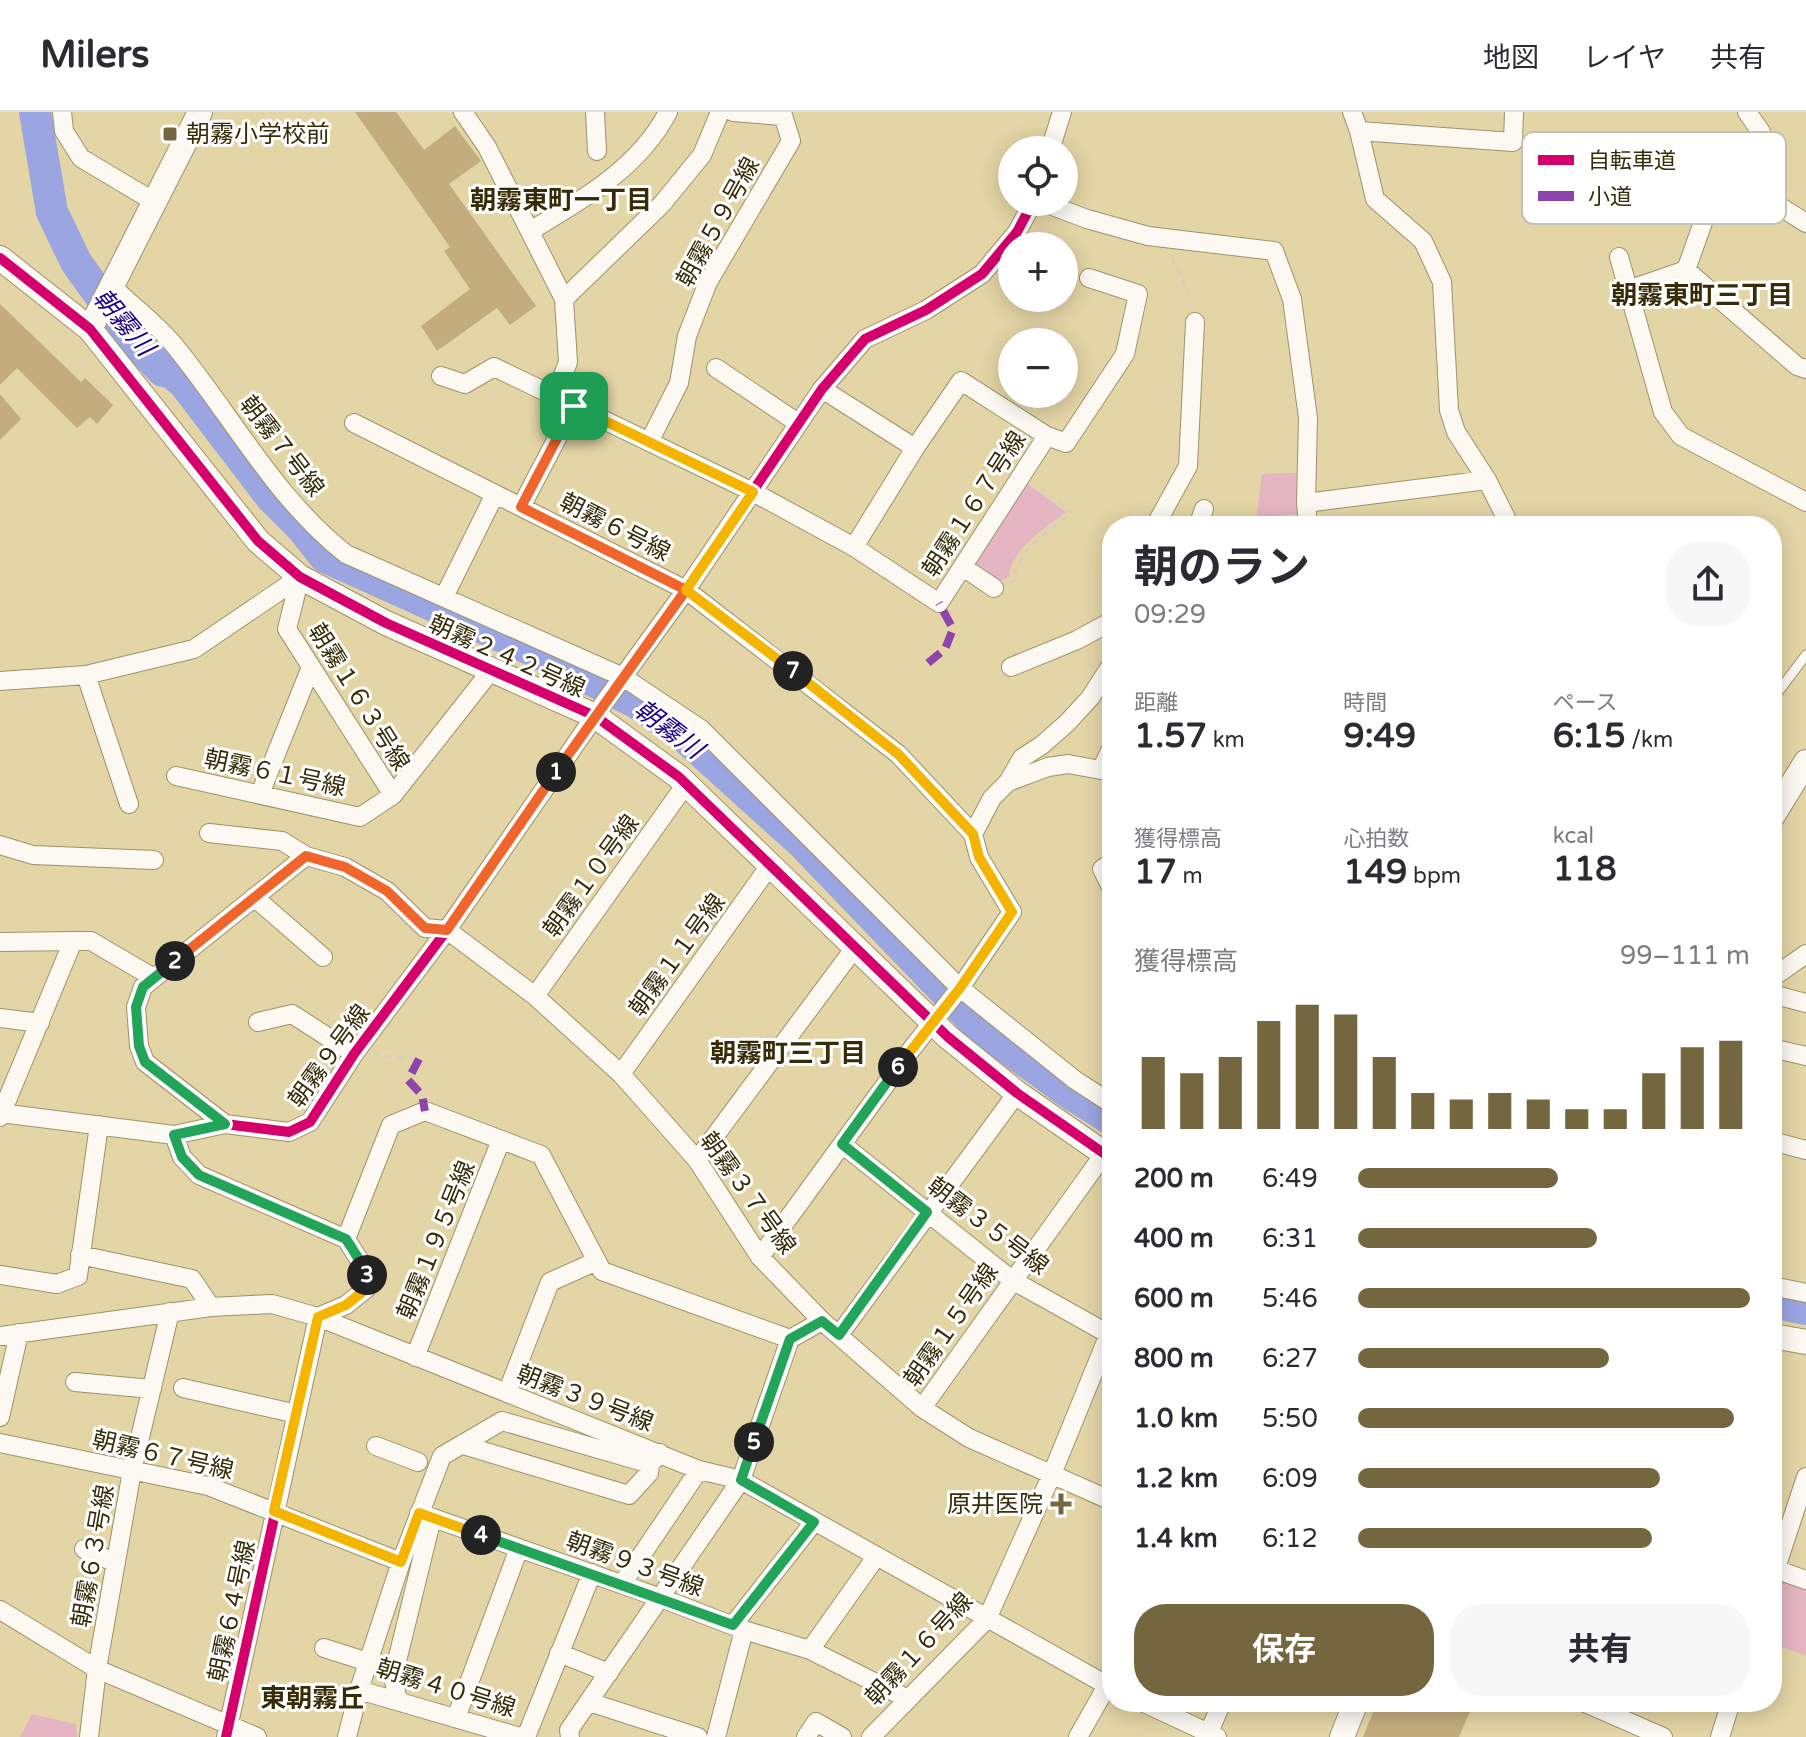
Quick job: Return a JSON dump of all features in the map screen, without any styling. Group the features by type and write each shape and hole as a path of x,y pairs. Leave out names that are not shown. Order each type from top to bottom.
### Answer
{"street":[{"path":"62,112 64,131 81,158 153,201"},
{"path":"90,329 200,112"},
{"path":"463,112 487,147 564,299 568,362 555,397"},
{"path":"595,112 597,151"},
{"path":"530,231 599,190 657,133 668,112"},
{"path":"564,299 662,204 702,155 720,112"},
{"path":"733,112 782,114"},
{"path":"1054,136 1062,112"},
{"path":"1352,112 1375,199 1423,241 1442,282 1449,410 1456,432 1487,480 1505,516"},
{"path":"1359,131 1513,142 1514,112"},
{"path":"1747,112 1761,132"},
{"name":"朝霧５９号線","path":"649,442 679,383 687,336 708,282 791,141 782,114"},
{"path":"1786,210 1806,223"},
{"name":"朝霧９号線","path":"0,1114 174,1135 225,1124 289,1132 310,1122 354,1054 447,930 600,708 686,590 822,389 865,339 926,310 982,274 1017,232 1026,216"},
{"path":"1078,216 1161,237 1274,251 1292,299 1308,418 1307,516"},
{"path":"1686,270 1702,224"},
{"path":"1619,257 1663,412 1681,436 1806,502"},
{"name":"朝霧２４２号線","path":"0,258 90,329 258,541 300,577 386,623 490,672 600,708 686,784 856,946 937,1015 1017,1093 1102,1152"},
{"path":"1628,290 1686,270"},
{"path":"1686,270 1797,366 1806,369"},
{"path":"1047,436 1066,443 1125,354 1138,294 1089,278"},
{"name":"朝霧７号線","path":"110,289 177,347 267,471 326,538 346,554 621,680 701,729 958,990 1102,1098"},
{"path":"1160,516 1188,466 1195,322"},
{"name":"朝霧１６７号線","path":"441,376 465,384 494,367 753,492 854,547 939,603 1047,436 961,381 854,547"},
{"path":"716,368 798,423"},
{"path":"822,389 915,448"},
{"path":"521,507 574,406"},
{"name":"朝霧６号線","path":"354,423 686,590 898,754 973,834 979,857 1012,912 958,990"},
{"path":"1306,503 1487,480"},
{"path":"444,597 495,494"},
{"path":"963,567 994,588"},
{"path":"0,681 86,675 194,649 300,577"},
{"name":"朝霧１６３号線","path":"300,577 287,629 393,795"},
{"path":"1011,667 1102,626"},
{"path":"260,794 311,667"},
{"name":"朝霧６１号線","path":"176,776 360,817 393,795 490,672"},
{"path":"86,675 129,804"},
{"path":"973,834 992,798 1008,782 1022,758 1042,745 1090,698 1102,679"},
{"path":"1782,801 1806,762"},
{"path":"1008,782 1048,767 1068,764 1102,768"},
{"name":"朝霧１０号線","path":"535,996 686,784"},
{"name":"朝霧３７号線","path":"209,833 282,841 306,856 345,867 387,891 425,928 447,930 535,996 621,1074 697,1160 760,1257 822,1321 922,1408 969,1438 1102,1496"},
{"path":"0,845 33,855 154,860"},
{"path":"225,1124 145,1062 139,1046 136,1007 143,987 306,856"},
{"name":"朝霧１１号線","path":"621,1074 771,864"},
{"path":"254,897 323,957"},
{"path":"0,1114 73,941"},
{"path":"0,942 91,941 154,978"},
{"path":"697,1160 856,946"},
{"path":"1782,971 1806,954"},
{"path":"760,1257 958,990"},
{"path":"1782,997 1806,1003"},
{"path":"258,1022 292,1014 354,1054"},
{"path":"0,1018 40,1023"},
{"path":"1782,1050 1806,1056"},
{"path":"839,1335 1017,1093"},
{"path":"346,1239 391,1125 425,1111 541,1155 602,1271 790,1339"},
{"path":"0,1275 57,1284 78,1276 99,1125"},
{"path":"174,1135 182,1157 199,1175 346,1239 367,1272 366,1289 346,1305 318,1317"},
{"name":"朝霧１９５号線","path":"415,1357 501,1140"},
{"name":"朝霧３５号線","path":"842,1144 1012,1280 1102,1328"},
{"path":"1782,1144 1806,1150"},
{"name":"朝霧１５号線","path":"922,1408 1012,1280 1102,1164"},
{"path":"80,1255 192,1279 211,1307"},
{"path":"507,1393 550,1282 597,1261"},
{"path":"1782,1288 1806,1293"},
{"name":"朝霧３９号線","path":"0,1336 211,1307 272,1304 318,1317 507,1393 655,1458 741,1480 987,1619 1102,1680"},
{"name":"朝霧６３号線","path":"89,1737 97,1669 132,1471 170,1312"},
{"name":"朝霧６４号線","path":"227,1731 318,1317"},
{"path":"570,1737 569,1730 741,1480 790,1339 822,1321"},
{"path":"0,1417 19,1333"},
{"path":"1782,1338 1806,1342"},
{"name":"朝霧１６号線","path":"871,1737 987,1619 1102,1355"},
{"path":"75,1382 152,1389"},
{"path":"183,1388 297,1414"},
{"name":"朝霧４０号線","path":"523,1737 359,1690 401,1562 426,1515 442,1456 502,1421 655,1458"},
{"name":"朝霧６７号線","path":"0,1443 208,1486 401,1562"},
{"path":"463,1445 629,1495 649,1473 655,1458"},
{"path":"376,1446 418,1462"},
{"path":"622,1584 699,1470"},
{"path":"1782,1546 1806,1477"},
{"path":"398,1701 392,1671 398,1657 426,1515"},
{"name":"朝霧９３号線","path":"426,1515 810,1650 908,1699"},
{"path":"716,1737 738,1627 814,1522"},
{"path":"456,1718 519,1548"},
{"path":"84,1549 116,1563"},
{"path":"810,1650 876,1557"},
{"path":"523,1737 592,1573"},
{"path":"1782,1574 1806,1580"},
{"path":"0,1610 97,1669 227,1731 257,1737"},
{"path":"324,1648 368,1662"},
{"path":"559,1653 609,1673"},
{"path":"347,1737 359,1690"},
{"path":"1078,1737 1102,1697"},
{"path":"589,1702 698,1737"},
{"path":"1172,1712 1211,1736 1219,1712"},
{"path":"1342,1737 1352,1712"},
{"path":"1620,1712 1663,1737"},
{"path":"1720,1737 1728,1712"},
{"path":"806,1737 816,1722 842,1737"}],"lane":[{"path":"1782,687 1806,655"}],"path":[{"path":"1161,237 1189,294 1195,322"},
{"path":"994,588 1014,581 1014,570 1032,545 1072,512 1022,474"},
{"path":"354,1054 419,1059"}],"shaded area":[{"path":"1296,473 1297,514 1256,516 1262,474"},
{"path":"1027,483 1066,512 1022,548 1009,577 1000,581 974,566"},
{"path":"1782,1583 1806,1589 1806,1656 1782,1647"},
{"path":"32,1714 76,1724 77,1737 20,1737"}],"building":[{"path":"355,112 396,112 424,150 455,126 481,161 449,184 536,306 510,325 497,308 437,351 421,326 470,289 444,251 450,247"},
{"path":"0,304 81,382 85,378 113,405 97,424 90,417 77,428 17,368 0,385"},
{"path":"0,394 21,419 0,440"},
{"path":"1373,1712 1470,1712 1459,1737 1363,1737"}],"waterway":[{"name":"朝霧川","path":"35,112 52,212 76,262 129,336 163,371 172,373 184,383 271,497 325,557 534,651 635,702 677,730 802,843 981,1029 1102,1114"},
{"name":"朝霧川","path":"1782,1304 1806,1309"}],"marked path":[{"path":"928,663 945,649 953,629 939,603"},
{"path":"419,1059 408,1080 422,1095 425,1111"}],"cycle path":[{"path":"226,1737 318,1317 346,1305 366,1289 367,1272 346,1239 199,1175 182,1157 174,1135 225,1124 289,1132 310,1122 354,1054 447,930 686,590 822,389 865,339 926,310 982,274 1017,232 1026,216"},
{"path":"0,258 90,329 258,541 300,577 386,623 595,716 679,777 948,1037 1017,1093 1102,1152"}],"place":[{"name":"朝霧小学校前","path":"170,134"},
{"name":"原井医院","path":"1061,1504"}],"district":[{"name":"朝霧東町一丁目","path":"561,200"},
{"name":"朝霧東町三丁目","path":"1702,295"},
{"name":"朝霧町三丁目","path":"788,1053"},
{"name":"東朝霧丘","path":"312,1698"}],"route":[{"path":"574,406 521,507 686,590 447,930 425,928 387,891 345,867 306,856 143,987 136,1007 139,1046 145,1062 225,1124 174,1135 182,1157 199,1175 346,1239 367,1272 366,1289 346,1305 318,1317 274,1511 401,1562 419,1513 733,1625 814,1522 741,1480 790,1339 822,1321 839,1335 927,1212 842,1144 960,988 1012,912 979,857 973,834 898,754 686,590 753,492 574,406"}]}
